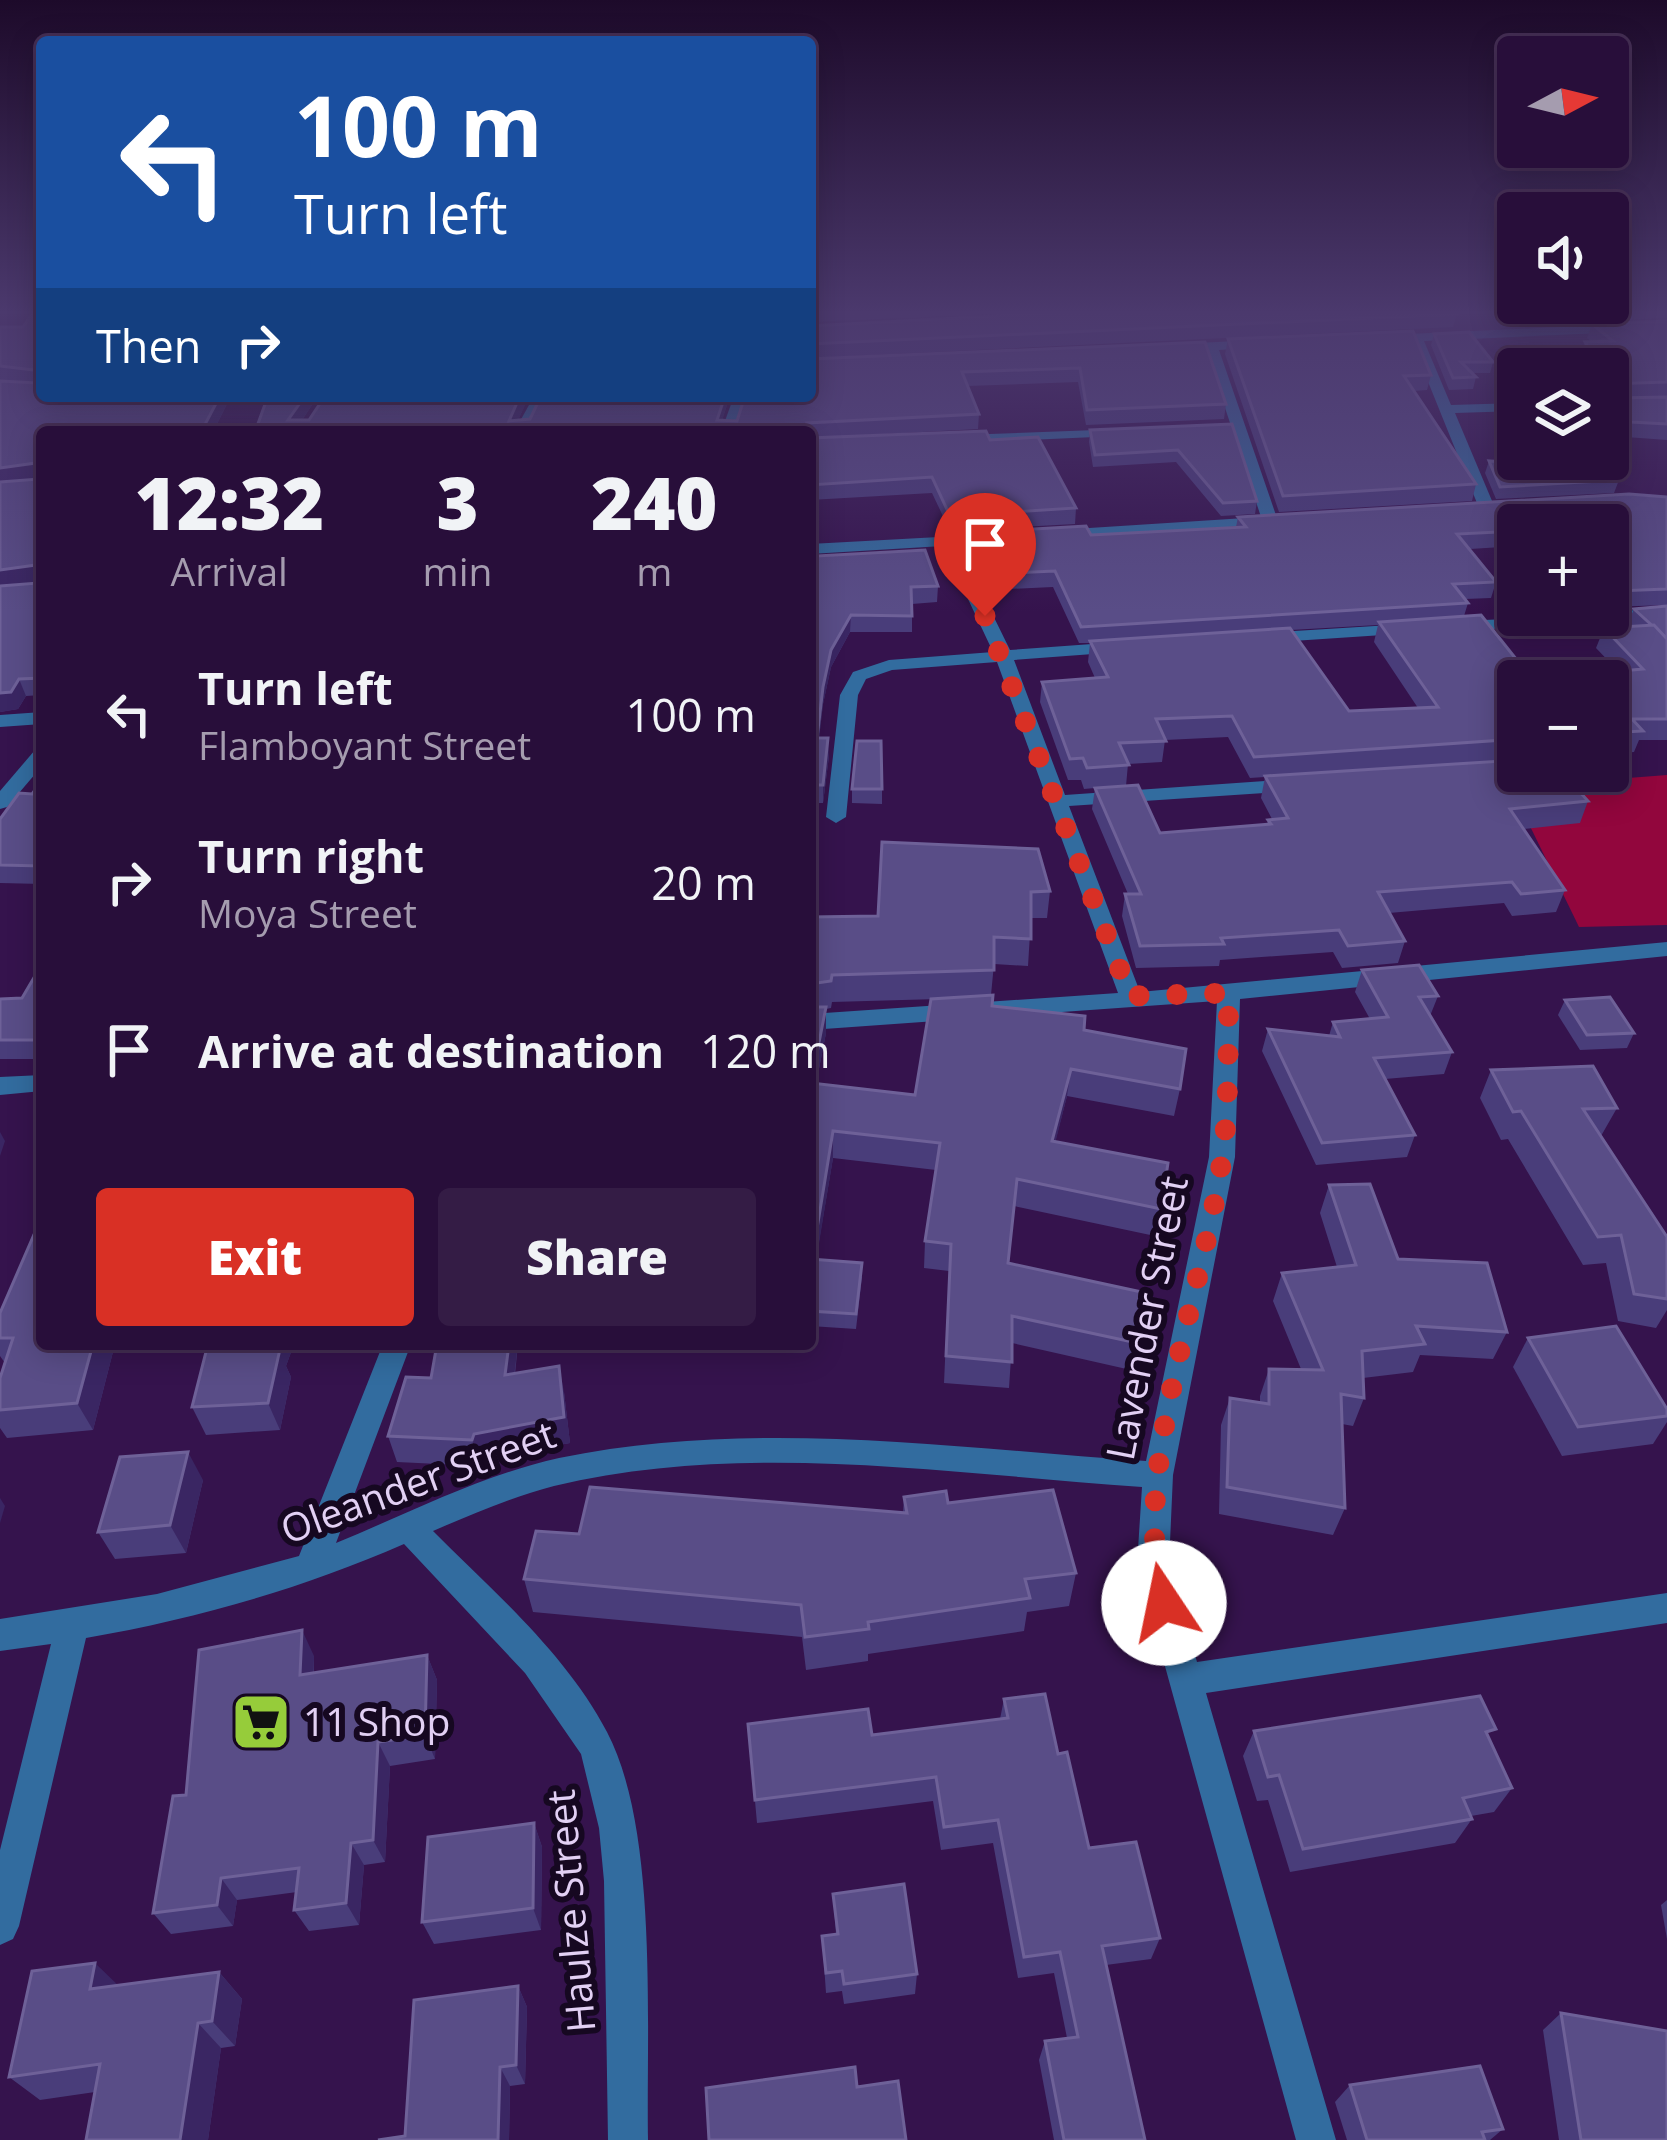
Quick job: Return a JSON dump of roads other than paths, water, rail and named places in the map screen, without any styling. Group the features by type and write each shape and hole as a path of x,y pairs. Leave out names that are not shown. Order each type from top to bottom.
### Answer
{"street":[{"path":"1235,412 1270,521"},
{"path":"1447,412 1486,508"},
{"path":"1216,428 1240,427"},
{"path":"953,439 1145,431"},
{"path":"1465,509 1497,508"},
{"path":"1040,536 1292,520"},
{"path":"816,549 1018,537"},
{"path":"949,542 1003,654 1130,996"},
{"path":"1240,639 1667,613"},
{"path":"836,817 849,695 859,676 889,665 1145,645"},
{"path":"0,721 36,718"},
{"path":"0,802 36,761"},
{"path":"1060,801 1312,784"},
{"path":"816,1022 1130,996 1229,993 1664,954"},
{"name":"Lavender Street","path":"1229,993 1222,1157 1157,1475 1153,1565 1316,2140"},
{"path":"0,1086 36,1083"},
{"path":"311,1567 395,1350"},
{"name":"Oleander Street","path":"0,1635 192,1605 311,1567 552,1473 649,1454 733,1450 1157,1475"},
{"name":"Haulze Street","path":"410,1528 533,1659 596,1746 613,1808 620,1889 628,2140"},
{"path":"1185,1680 1667,1608"},
{"path":"0,1926 72,1626"}],"place":[{"name":"11 Shop","path":"261,1722"}]}
